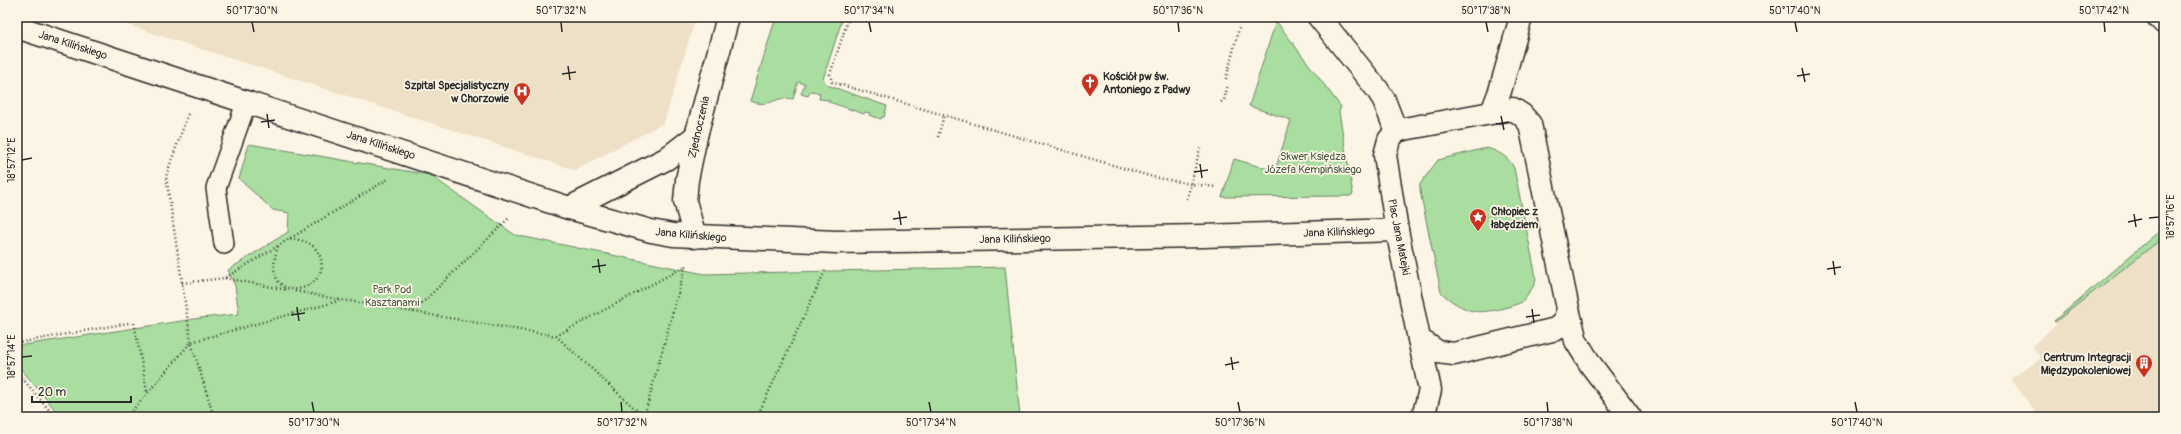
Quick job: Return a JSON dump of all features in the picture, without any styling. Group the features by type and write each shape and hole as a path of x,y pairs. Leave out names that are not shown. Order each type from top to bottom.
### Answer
{"street":[{"name":"Zjednoczenia","path":"695,237 685,200 685,193 696,136 728,17"},
{"path":"1319,17 1377,89 1384,100 1396,131 1512,109 1522,114 1530,124 1576,341 1591,365 1630,417"},
{"path":"1492,112 1500,91 1521,17"},
{"path":"2158,17 2164,23"},
{"name":"Jana Kilińskiego","path":"17,27 247,101 569,208 651,231 695,237 836,242 1195,236 1397,230"},
{"name":"Plac Jana Matejki","path":"1396,131 1389,140 1385,155 1397,230 1430,390 1423,417"},
{"path":"569,208 666,159 696,136"},
{"path":"1419,339 1438,352 1454,354 1556,329 1564,322 1568,309"}],"lane":[{"path":"224,244 216,188 247,101"}],"path":[{"path":"849,17 830,74 832,82 1153,177 1191,184 1216,186"},
{"path":"1226,79 1239,28"},
{"path":"198,85 166,176 191,342 214,417"},
{"path":"1221,102 1224,100 1228,85"},
{"path":"938,137 944,115"},
{"path":"1187,199 1200,148"},
{"path":"224,278 389,178"},
{"path":"413,312 509,217"},
{"path":"182,283 224,278 342,300 556,336 644,417 685,267 695,237"},
{"path":"278,245 274,259 273,272 280,284 292,290 304,288 315,282 320,271 320,257 315,247 305,240 288,239"},
{"path":"556,336 685,267"},
{"path":"757,417 826,268"},
{"path":"127,417 191,342 342,300"},
{"path":"17,343 134,322 147,393"},
{"path":"17,372 54,417"}],"shaded area":[{"name":"Szpital Specjalistyczny w Chorzowie","path":"103,17 696,17 664,123 575,170"},
{"name":"Centrum Integracji Międzypokoleniowej","path":"2164,227 2164,416 2039,417 2011,379 2041,358 2032,346 2057,324 2054,321"}],"green space":[{"path":"776,17 843,17 823,79 827,85 887,106 884,117 881,119 869,115 870,113 865,112 864,114 829,102 829,100 819,99 820,93 811,91 808,96 801,94 805,84 798,82 793,99 786,98 764,104 750,101"},
{"name":"Skwer Księdza Józefa Kempińskiego","path":"1276,21 1341,107 1339,112 1353,194 1350,196 1222,197 1234,159 1275,171 1291,120 1249,106"},
{"name":"Park Pod Kasztanami","path":"249,144 430,175 515,235 704,274 1005,267 1020,417 61,417 17,364 17,346 201,318 239,314 235,286 228,270 288,232 289,213 273,210 239,179"},
{"path":"1486,148 1503,155 1514,168 1536,277 1535,284 1522,302 1498,310 1478,312 1460,306 1441,292 1420,191 1420,184 1438,160"},
{"path":"2164,227 2164,237 2055,322 2054,321"}],"place":[{"name":"Kościół pw św. Antoniego z Padwy","path":"1090,97"},
{"name":"Szpital Specjalistyczny w Chorzowie","path":"522,106"},
{"name":"Chłopiec z łabędziem","path":"1478,232"},
{"name":"Centrum Integracji Międzypokoleniowej","path":"2144,378"}]}
